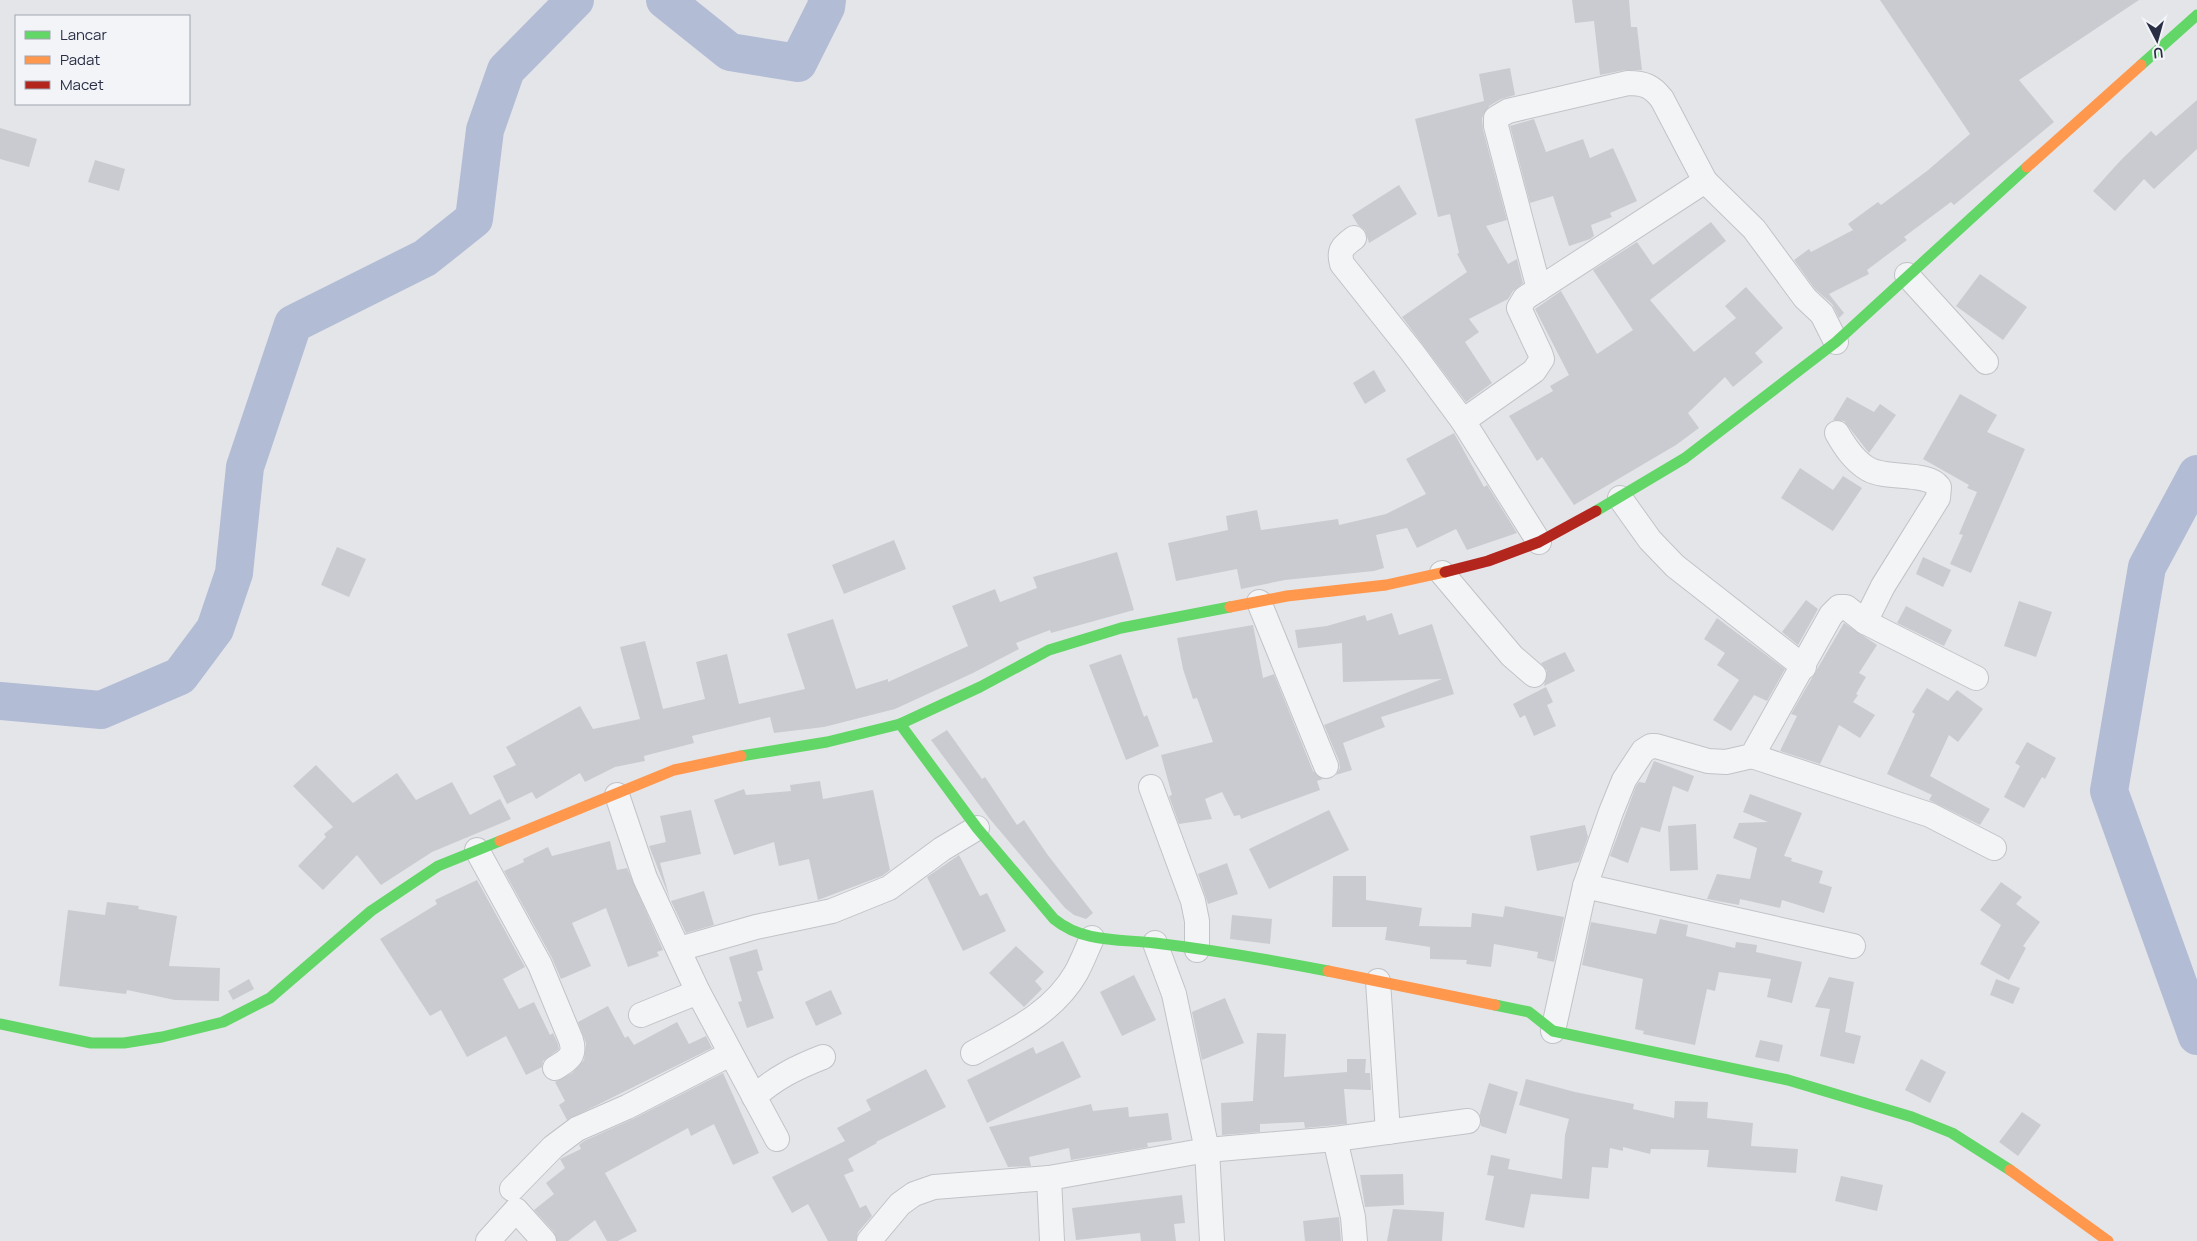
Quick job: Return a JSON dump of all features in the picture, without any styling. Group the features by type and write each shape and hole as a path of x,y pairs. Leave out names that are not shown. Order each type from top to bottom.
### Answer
{"street":[{"path":"0,1024 91,1044 124,1043 162,1037 223,1022 270,998 380,905 438,866 618,795 674,770 774,749 827,742 900,724 980,687 1049,650 1121,628 1287,596 1386,585 1488,561 1539,542 1620,498 1685,458 1836,342 1906,275 2197,15"},
{"path":"1539,289 1496,126 1496,118 1500,114 1628,82 1643,83 1654,89 1662,99 1705,181 1754,230 1805,298 1822,314 1836,342"},
{"path":"1463,421 1540,365 1540,353 1520,308 1526,298 1705,181"},
{"path":"1354,238 1342,247 1340,256 1342,264 1412,352 1463,421 1539,542"},
{"path":"1906,275 1986,362"},
{"path":"1838,433 1856,460 1867,469 1882,475 1930,480 1939,487 1938,498 1883,586 1865,622"},
{"path":"1620,498 1650,540 1675,566 1804,667"},
{"path":"1442,573 1512,656 1534,675"},
{"path":"1258,602 1326,766"},
{"path":"1752,756 1804,667 1832,614 1839,607 1846,607 1865,622 1976,678"},
{"path":"900,724 977,828 1054,919 1066,929 1092,938 1197,950 1378,981 1529,1012 1553,1031 1788,1080 1912,1117 1952,1133 1988,1155 2108,1241"},
{"path":"1553,1031 1584,886 1624,780 1646,748 1651,746 1663,748 1708,761 1726,762 1752,756 1930,815 1994,848"},
{"path":"1151,786 1194,901 1197,921 1197,950"},
{"path":"618,795 645,878 698,992 777,1139"},
{"path":"679,949 756,927 832,911 889,888 942,849 977,828"},
{"path":"477,850 540,965 571,1040 574,1049 570,1059 555,1068"},
{"path":"1584,886 1853,946"},
{"path":"973,1053 1025,1025 1049,1007 1075,974 1092,938"},
{"path":"1156,944 1174,994 1206,1150 1212,1241"},
{"path":"1378,981 1388,1132"},
{"path":"641,1015 698,992"},
{"path":"512,1189 532,1167 577,1129 626,1107 730,1054"},
{"path":"754,1097 771,1082 798,1066 823,1057"},
{"path":"868,1241 900,1204 914,1194 934,1187 1049,1178 1206,1150 1335,1139 1468,1121"},
{"path":"1335,1139 1352,1217 1355,1241"},
{"path":"1049,1178 1052,1241"},
{"path":"488,1241 516,1210 544,1241"}],"building":[{"path":"1572,0 1629,0 1631,27 1637,27 1642,70 1625,70 1600,75 1594,21 1575,23"},
{"path":"1880,0 2139,0 2019,80 2054,122 1954,205 1951,202 1904,237 1907,240 1867,270 1869,274 1829,294 1844,313 1839,318 1832,304 1815,289 1794,260 1809,249 1811,252 1853,230 1848,224 1878,202 1881,205 1927,171 1970,134"},
{"path":"1510,68 1515,95 1501,99 1489,106 1482,118 1483,130 1507,220 1486,226 1508,264 1517,259 1523,283 1513,291 1508,299 1469,319 1479,332 1465,342 1492,383 1466,402 1402,317 1467,272 1457,254 1459,253 1450,214 1438,217 1415,119 1484,101 1479,74"},
{"path":"2197,100 2197,149 2154,189 2144,179 2115,211 2093,191 2151,131 2156,136"},
{"path":"1534,119 1546,152 1583,139 1590,158 1613,148 1637,201 1610,213 1612,217 1591,225 1594,236 1590,239 1569,246 1553,196 1530,203 1510,126"},
{"path":"0,128 37,139 29,167 0,159"},
{"path":"95,160 125,169 119,191 88,182"},
{"path":"1399,185 1417,214 1369,243 1365,230 1358,225 1352,215"},
{"path":"1711,222 1726,241 1650,300 1694,352 1736,318 1725,306 1746,287 1783,328 1755,353 1763,362 1733,387 1725,377 1688,413 1699,428 1676,445 1574,505 1542,457 1537,461 1509,416 1553,391 1550,386 1569,375 1535,309 1561,291 1597,354 1633,330 1593,270 1637,242 1653,265"},
{"path":"1980,274 2027,307 2003,340 1956,306"},
{"path":"1374,370 1386,391 1365,404 1353,383"},
{"path":"1960,394 1997,415 1987,432 2025,449 1971,573 1950,564 1963,535 1959,534 1977,492 1967,488 1969,485 1923,459"},
{"path":"1847,397 1874,412 1880,404 1896,415 1869,453 1844,421 1833,420"},
{"path":"1454,433 1484,487 1487,485 1517,533 1467,550 1456,529 1417,548 1407,528 1376,535 1384,568 1374,571 1285,580 1241,589 1237,569 1176,581 1168,543 1228,530 1226,516 1257,510 1261,530 1338,519 1339,525 1386,514 1426,494 1406,459"},
{"path":"1800,468 1833,490 1843,476 1862,488 1833,531 1781,498"},
{"path":"894,540 906,569 844,594 832,565"},
{"path":"337,547 366,559 349,597 321,585"},
{"path":"1117,552 1134,610 1051,633 1050,630 1016,643 1019,649 973,673 895,709 824,727 774,733 770,717 692,736 694,743 644,756 645,761 615,767 585,782 580,773 536,799 532,792 507,804 493,776 516,765 506,747 580,706 593,729 640,719 620,647 645,641 663,709 705,699 696,662 727,654 739,704 805,689 787,634 833,619 856,689 888,679 888,682 968,646 952,606 995,589 1000,602 1037,588 1033,577"},
{"path":"1923,557 1951,570 1943,587 1916,574"},
{"path":"1806,600 1818,609 1798,645 1782,632"},
{"path":"2019,601 2052,612 2036,657 2004,646"},
{"path":"1906,606 1952,630 1944,646 1897,623"},
{"path":"1392,613 1399,635 1432,624 1454,694 1381,717 1385,727 1343,743 1352,770 1336,775 1340,768 1339,761 1324,725 1442,679 1343,682 1342,643 1298,648 1295,630 1327,626 1365,615 1367,621"},
{"path":"1717,618 1785,669 1767,701 1754,695 1731,731 1713,720 1739,680 1717,665 1725,653 1704,639"},
{"path":"1844,623 1877,645 1859,673 1866,677 1853,702 1875,715 1860,738 1839,725 1820,764 1780,751 1797,716 1791,714"},
{"path":"1253,625 1263,678 1274,674 1313,771 1323,779 1317,781 1320,790 1241,819 1240,815 1234,816 1222,792 1205,799 1212,819 1179,824 1169,796 1172,795 1161,755 1213,742 1197,698 1193,699 1183,669 1177,638"},
{"path":"1565,652 1575,671 1544,686 1547,671 1541,663"},
{"path":"1121,654 1144,717 1147,715 1159,746 1126,760 1089,665"},
{"path":"1546,687 1553,702 1547,705 1556,726 1534,736 1525,715 1520,718 1513,704"},
{"path":"1927,688 1948,701 1957,690 1983,709 1958,742 1949,735 1930,776 1990,809 1980,825 1929,800 1932,795 1887,774 1915,714 1912,712"},
{"path":"947,730 982,779 985,777 1017,825 1024,820 1047,854 1093,913 1086,919 1074,915 1065,908 989,818 931,740"},
{"path":"2027,742 2056,758 2045,779 2042,777 2024,808 2004,797 2020,766 2015,763"},
{"path":"1654,761 1694,776 1688,792 1673,786 1660,832 1641,827 1628,863 1610,856 1636,786 1639,782 1645,783"},
{"path":"316,765 353,803 397,773 416,800 452,782 470,815 500,799 511,819 432,852 381,885 357,855 323,890 298,866 326,837 324,834 333,827 293,786"},
{"path":"820,781 823,799 873,790 890,870 882,876 818,900 809,859 779,866 774,842 734,855 714,800 744,789 746,795 791,791 790,785"},
{"path":"1750,794 1802,813 1784,856 1792,858 1791,861 1823,871 1819,883 1832,887 1824,913 1782,900 1780,908 1740,899 1739,905 1707,899 1717,874 1750,879 1757,848 1733,838 1739,823 1768,822 1743,812"},
{"path":"691,810 701,854 660,863 670,899 649,846 666,842 660,816"},
{"path":"1329,810 1349,850 1269,889 1249,849"},
{"path":"1696,824 1698,870 1670,871 1668,826"},
{"path":"1585,825 1588,837 1579,862 1537,871 1530,836"},
{"path":"610,841 617,870 627,868 663,950 657,952 659,956 628,967 606,908 572,923 591,966 561,979 552,958 504,871 524,862 523,859 548,847 552,856"},
{"path":"959,855 980,896 987,893 1006,931 963,951 927,877"},
{"path":"1227,863 1238,894 1208,904 1198,874"},
{"path":"1333,876 1366,876 1366,900 1422,908 1419,926 1471,927 1472,913 1503,917 1505,906 1564,917 1554,962 1537,958 1538,952 1494,944 1491,967 1466,964 1467,960 1430,959 1430,947 1385,940 1387,927 1332,927"},
{"path":"477,880 525,967 503,979 519,1009 534,1002 550,1035 553,1033 558,1044 559,1049 543,1061 542,1067 526,1075 506,1036 467,1057 441,1010 430,1016 380,939 437,904 435,900"},
{"path":"2001,882 2022,897 2016,904 2040,922 2023,946 2026,948 2009,980 1980,964 2001,925 1980,910"},
{"path":"704,891 714,925 686,933 671,901"},
{"path":"107,902 139,906 138,909 177,916 169,966 220,968 219,1001 175,1000 127,990 126,994 59,986 68,910 105,915"},
{"path":"1232,915 1272,919 1270,944 1230,939"},
{"path":"1660,919 1688,925 1686,936 1735,948 1736,942 1757,945 1756,952 1802,962 1792,1003 1767,997 1771,979 1719,972 1715,991 1707,989 1695,1045 1643,1034 1644,1031 1635,1029 1643,979 1582,965 1591,922 1656,934"},
{"path":"1016,946 1044,972 1035,981 1042,989 1024,1007 989,973"},
{"path":"757,949 763,970 757,972 774,1018 747,1028 738,1002 742,1001 729,957"},
{"path":"1134,975 1156,1020 1122,1036 1100,992"},
{"path":"1829,977 1854,982 1845,1032 1861,1036 1854,1064 1820,1056 1830,1009 1815,1007"},
{"path":"249,979 254,989 233,1000 228,991"},
{"path":"1996,979 2020,988 2013,1004 1990,995"},
{"path":"831,990 842,1014 816,1026 805,1002"},
{"path":"1225,998 1244,1043 1202,1060 1192,1012"},
{"path":"608,1006 625,1038 628,1036 634,1045 677,1022 689,1044 706,1036 712,1048 567,1120 559,1105 565,1101 555,1082 572,1073 584,1060 586,1043 578,1022"},
{"path":"1257,1033 1286,1034 1284,1077 1347,1072 1347,1059 1366,1059 1365,1073 1370,1073 1371,1090 1344,1089 1347,1124 1305,1128 1304,1122 1260,1124 1260,1132 1222,1135 1221,1103 1253,1101"},
{"path":"1760,1040 1783,1045 1779,1062 1755,1057"},
{"path":"1063,1041 1081,1077 987,1123 967,1080 1033,1047 1036,1054"},
{"path":"1921,1059 1946,1072 1930,1103 1905,1090"},
{"path":"926,1069 946,1107 876,1142 848,1159 854,1171 844,1175 860,1208 866,1205 872,1216 858,1232 856,1241 828,1241 808,1204 792,1213 772,1177 845,1141 837,1128 871,1110 866,1100"},
{"path":"723,1073 759,1153 733,1165 714,1124 691,1136 688,1128 605,1173 637,1231 618,1241 607,1241 595,1220 568,1241 557,1241 554,1232 534,1210 554,1194 546,1183 565,1168 560,1159 581,1149 579,1145 584,1141 633,1119"},
{"path":"1526,1079 1575,1092 1634,1104 1633,1109 1674,1118 1675,1101 1708,1102 1707,1118 1753,1123 1751,1146 1798,1149 1796,1173 1707,1167 1709,1150 1651,1149 1650,1154 1623,1147 1623,1151 1610,1148 1608,1168 1592,1167 1589,1199 1531,1194 1524,1228 1485,1220 1494,1176 1487,1175 1491,1155 1510,1159 1508,1169 1562,1179 1565,1135 1569,1119 1519,1105"},
{"path":"1489,1083 1518,1092 1506,1134 1481,1126 1480,1114"},
{"path":"1091,1104 1093,1111 1128,1107 1129,1117 1168,1113 1172,1140 1147,1143 1148,1147 1071,1160 1069,1148 1029,1157 1031,1166 1008,1167 989,1127"},
{"path":"2022,1112 2041,1125 2018,1156 1999,1142"},
{"path":"1403,1174 1404,1205 1365,1207 1360,1175"},
{"path":"1841,1176 1883,1185 1877,1211 1835,1201"},
{"path":"1182,1195 1185,1223 1174,1224 1176,1241 1141,1241 1140,1233 1076,1240 1072,1208"},
{"path":"1393,1209 1444,1212 1442,1241 1387,1241"},
{"path":"1339,1217 1341,1241 1305,1241 1303,1221"}],"waterway":[{"path":"0,701 101,710 180,676 215,629 234,573 245,467 293,324 425,258 474,219 485,130 506,70 575,0"},
{"path":"665,0 730,52 798,63 826,7 827,0"},
{"path":"2197,474 2147,567 2109,791 2197,1036"}],"traffic: fast":[{"path":"2141,65 2197,15"},
{"path":"1596,511 1685,458 1836,342 2027,167"},
{"path":"741,756 827,742 900,724 980,687 1049,650 1121,628 1230,607"},
{"path":"900,724 977,828 1054,919 1065,927 1089,936 1198,949 1328,971"},
{"path":"0,1024 91,1043 124,1043 162,1037 223,1022 270,998 371,911 438,866 500,841"},
{"path":"1495,1005 1529,1012 1553,1031 1788,1080 1912,1117 1952,1133 2010,1170"}],"traffic: slow":[{"path":"2027,167 2141,65"},
{"path":"1230,607 1287,596 1386,585 1445,572"},
{"path":"500,841 674,770 741,756"},
{"path":"1328,971 1495,1005"},
{"path":"2010,1170 2108,1241"}],"traffic: jam":[{"path":"1445,572 1488,561 1539,542 1596,511"}]}
